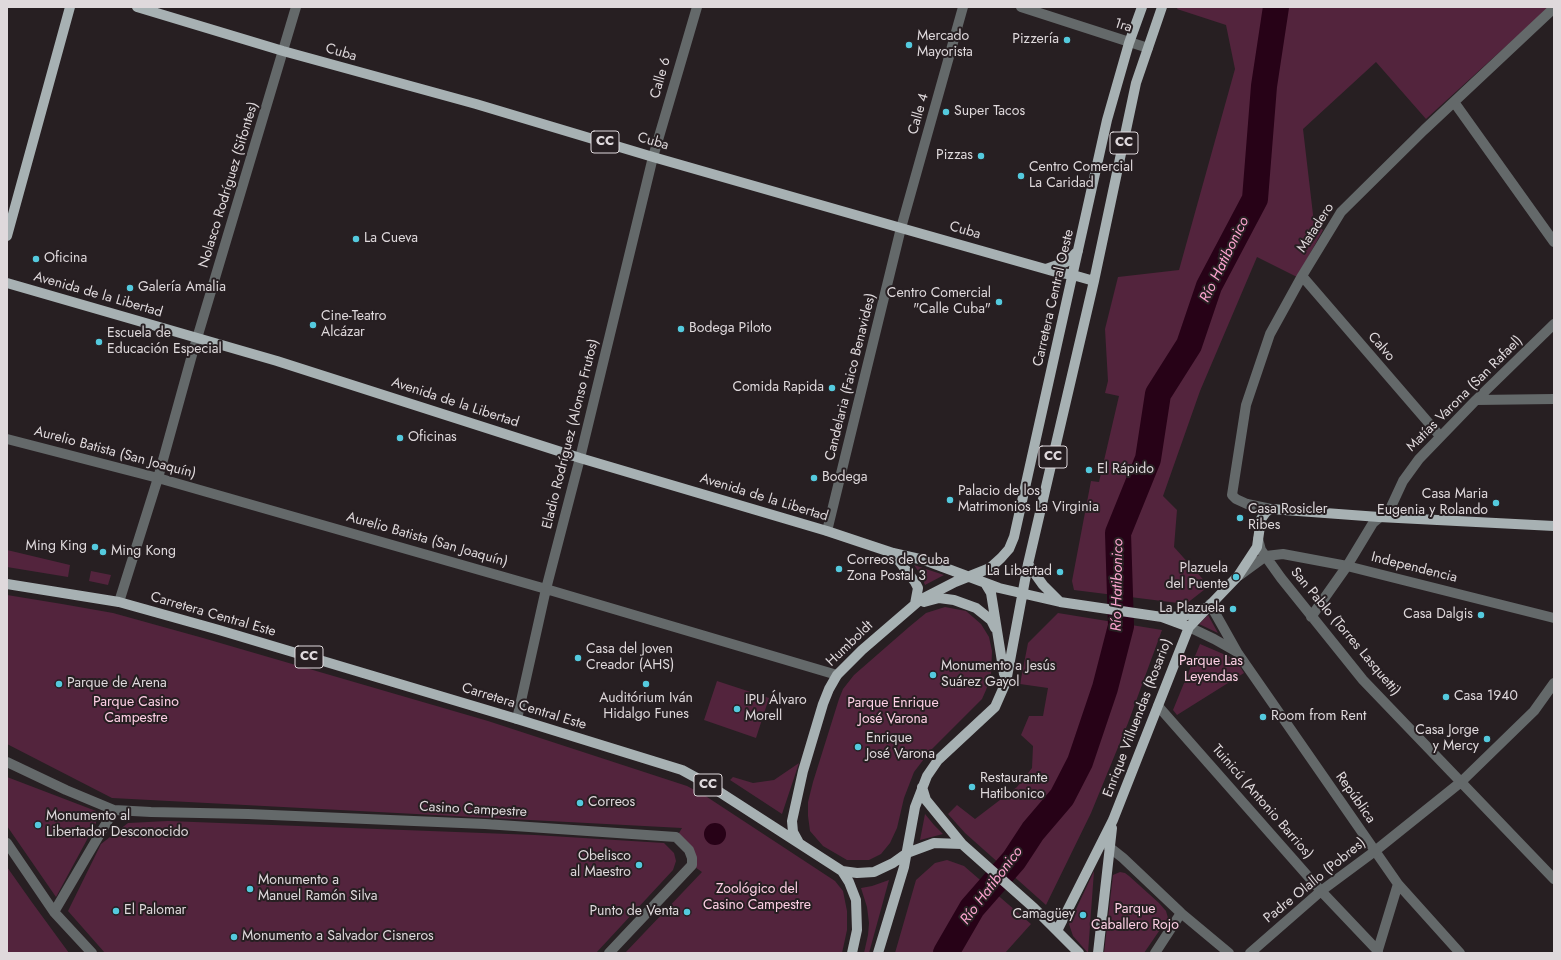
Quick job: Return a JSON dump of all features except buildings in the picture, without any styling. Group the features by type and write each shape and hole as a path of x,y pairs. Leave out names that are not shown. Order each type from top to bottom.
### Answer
{"main road":[{"path":"7,236 70,7"},
{"name":"Cuba","path":"137,7 283,52 476,104 653,157 1046,269 1094,281"},
{"name":"Carretera Central Oeste","path":"970,576 990,568 1009,548 1014,537 1107,120 1129,43 1142,7"},
{"name":"CC","path":"907,853 915,807 927,776 938,760 995,707 1001,697 1006,682 1028,564 1094,281 1136,83 1162,7"},
{"path":"1046,269 1066,262 1078,251"},
{"name":"Avenida de la Libertad","path":"7,283 277,361 580,458 828,531 893,553 924,560 970,576 985,583 1023,594 1162,617"},
{"path":"1189,627 1238,576 1256,547 1261,519 1271,509 1386,514 1554,526"},
{"path":"893,553 916,582 918,588 915,604 939,598 964,603 976,608 991,620 998,635"},
{"path":"1028,564 1043,585 1065,602"},
{"name":"Humboldt","path":"799,843 793,832 793,814 803,771 823,704 837,675 862,650 915,604 937,590 970,576"},
{"path":"985,583 991,594 1006,682"},
{"name":"Carretera Central Este","path":"7,584 119,602 219,630 682,770 704,782 842,871 857,873 874,872 893,863 907,853 934,843 962,844"},
{"path":"1162,617 1185,616 1210,604"},
{"name":"República","path":"1162,617 1189,627"},
{"name":"Enrique Villuendas (Rosario)","path":"1098,953 1106,845 1113,820 1189,627"},
{"path":"922,788 926,800 962,844 1034,908 1079,953"},
{"name":"Enrique Villuendas (Rosario)","path":"1057,931 1106,845"},
{"path":"878,953 907,853"},
{"path":"842,871 849,882 856,900 857,930 852,953"},
{"path":"1057,931 1071,953"}],"street":[{"name":"Nolasco Rodríguez (Sifontes)","path":"119,602 158,478 197,338 296,7"},
{"name":"Calle 6","path":"653,157 697,7"},
{"name":"Calle 4","path":"901,228 963,7"},
{"name":"1ra","path":"1021,7 1148,48"},
{"name":"Matadero","path":"1271,509 1247,504 1236,499 1232,495 1246,405 1270,334 1302,276 1341,212 1424,130 1554,8"},
{"path":"1454,102 1554,242"},
{"name":"Eladio Rodríguez (Alonso Frutos)","path":"517,719 546,589 580,458 653,157"},
{"name":"Candelaria (Faico Benavides)","path":"828,531 901,228"},
{"name":"Calvo","path":"1302,276 1440,436"},
{"name":"Matías Varona (San Rafael)","path":"1311,617 1347,566 1373,523 1386,514 1403,481 1419,459 1476,400 1554,324"},
{"path":"1476,400 1554,399"},
{"name":"Aurelio Batista (San Joaquín)","path":"7,439 158,478 546,589 837,675"},
{"path":"1238,576 1266,556 1261,550 1258,539"},
{"name":"Independencia","path":"1266,556 1283,554 1347,566 1554,618"},
{"name":"San Pablo (Torres Lasquetti)","path":"1266,556 1280,578 1363,680 1461,782 1550,870 1554,879"},
{"name":"República","path":"1210,604 1237,652 1398,884 1460,953"},
{"name":"República","path":"1189,627 1237,652"},
{"name":"Padre Olallo (Pobres)","path":"1250,953 1321,891 1375,851 1461,782 1534,711 1554,682"},
{"name":"Tuinicú (Antonio Barrios)","path":"1158,706 1321,891 1378,952"},
{"name":"Casino Campestre","path":"7,762 66,790 114,810 485,824 676,837 689,850 692,858 692,865 609,953"},
{"path":"54,912 114,810"},
{"path":"7,843 54,912 92,953"},
{"path":"1106,845 1181,913 1229,953"},
{"path":"1378,952 1398,884"},
{"path":"1155,953 1181,913"}],"green space":[{"path":"1178,7 1549,7 1426,119 1376,62 1303,129 1314,223 1323,230 1297,277 1257,257 1200,391 1163,496 1177,510 1174,547 1209,586 1186,604 1074,590 1072,581 1091,481 1099,482 1119,396 1105,393 1108,381 1105,329 1118,277 1179,270 1235,69 1226,25 1177,9"},
{"path":"7,550 70,565 68,577 7,567"},
{"path":"914,565 944,575 925,585 921,575"},
{"path":"91,571 111,575 108,585 89,581"},
{"name":"Parque Casino Campestre","path":"7,595 113,613 203,638 488,721 687,786 704,795 835,881 843,891 847,911 847,930 842,953 625,953 702,872 692,865 692,858 676,838 682,828 112,798 7,744"},
{"name":"Parque Enrique José Varona","path":"945,607 966,611 981,624 989,637 992,651 991,675 986,690 982,699 930,751 914,772 904,798 897,828 890,843 881,854 869,860 847,860 823,846 810,831 808,816 808,802 813,782 839,699 843,689 854,675 909,627 926,613"},
{"path":"1058,613 1162,630 1128,723 1091,813 1046,905 965,833 948,814 957,805 975,819 1017,787 1032,768 1033,746 1021,735 1029,716 1043,716 1048,688 1020,684 1028,643"},
{"path":"1208,615 1218,633 1199,624"},
{"name":"Parque Las Leyendas","path":"1200,644 1235,659 1244,673 1177,715 1173,710"},
{"path":"717,681 769,698 756,738 704,720"},
{"path":"799,763 782,814 730,780 733,777 753,783 774,780"},
{"path":"7,777 96,811 96,823 56,897 7,826"},
{"path":"925,814 934,825 943,834 920,840"},
{"path":"168,821 535,835 664,843 674,853 676,861 673,870 596,953 105,953 68,911 101,844 128,823"},
{"path":"947,860 964,866 1031,924 1005,953 895,953 916,880 935,863"},
{"path":"7,867 31,901 69,953 7,953"},
{"path":"1094,871 1088,953 1073,936 1069,924"},
{"name":"Parque Caballero Rojo","path":"1120,872 1129,876 1166,911 1168,918 1144,953 1104,953 1113,875"},
{"path":"889,880 869,953 864,953 869,923 867,907 861,888"}],"shaded area":[{"path":"715,823 723,826 726,834 723,842 715,845 707,842 704,834 707,826"}],"waterway":[{"name":"Río Hatibonico","path":"946,953 972,908 1014,860 1033,831 1062,797 1080,762 1105,688 1121,626 1118,533 1148,459 1158,394 1189,345 1209,286 1255,199 1264,86 1276,7"}],"place":[{"name":"Pizzería","path":"1067,40"},
{"name":"Mercado Mayorista","path":"909,45"},
{"name":"Super Tacos","path":"946,112"},
{"name":"Pizzas","path":"981,156"},
{"name":"Centro Comercial La Caridad","path":"1021,176"},
{"name":"La Cueva","path":"356,239"},
{"name":"Oficina","path":"36,259"},
{"name":"Galería Amalia","path":"130,288"},
{"name":"Centro Comercial \"Calle Cuba\"","path":"999,302"},
{"name":"Cine-Teatro Alcázar","path":"313,325"},
{"name":"Bodega Piloto","path":"681,329"},
{"name":"Escuela de Educación Especial","path":"99,342"},
{"name":"Comida Rapida","path":"832,388"},
{"name":"Oficinas","path":"400,438"},
{"name":"El Rápido","path":"1089,470"},
{"name":"Bodega","path":"814,478"},
{"name":"Palacio de los Matrimonios La Virginia","path":"950,500"},
{"name":"Casa Maria Eugenia y Rolando","path":"1496,503"},
{"name":"Casa Rosicler Ribes","path":"1240,518"},
{"name":"Ming King","path":"95,547"},
{"name":"Ming Kong","path":"103,552"},
{"name":"Correos de Cuba Zona Postal 3","path":"839,569"},
{"name":"La Libertad","path":"1060,572"},
{"name":"Plazuela del Puente","path":"1236,577"},
{"name":"La Plazuela","path":"1233,609"},
{"name":"Casa Dalgis","path":"1481,615"},
{"name":"Casa del Joven Creador (AHS)","path":"578,658"},
{"name":"Monumento a Jesús Suárez Gayol","path":"933,675"},
{"name":"Parque de Arena","path":"59,684"},
{"name":"Auditórium Iván Hidalgo Funes","path":"646,684"},
{"name":"Casa 1940","path":"1446,697"},
{"name":"IPU Álvaro Morell","path":"737,709"},
{"name":"Room from Rent","path":"1263,717"},
{"name":"Casa Jorge y Mercy","path":"1487,739"},
{"name":"Enrique José Varona","path":"858,747"},
{"name":"Restaurante Hatibonico","path":"972,787"},
{"name":"Correos","path":"580,803"},
{"name":"Monumento al Libertador Desconocido","path":"38,825"},
{"name":"Obelisco al Maestro","path":"639,865"},
{"name":"Monumento a Manuel Ramón Silva","path":"250,889"},
{"name":"El Palomar","path":"116,911"},
{"name":"Punto de Venta","path":"687,912"},
{"name":"Camagüey","path":"1083,915"},
{"name":"Monumento a Salvador Cisneros","path":"234,937"}],"park label":[{"name":"Zoológico del Casino Campestre","path":"757,898"}]}
